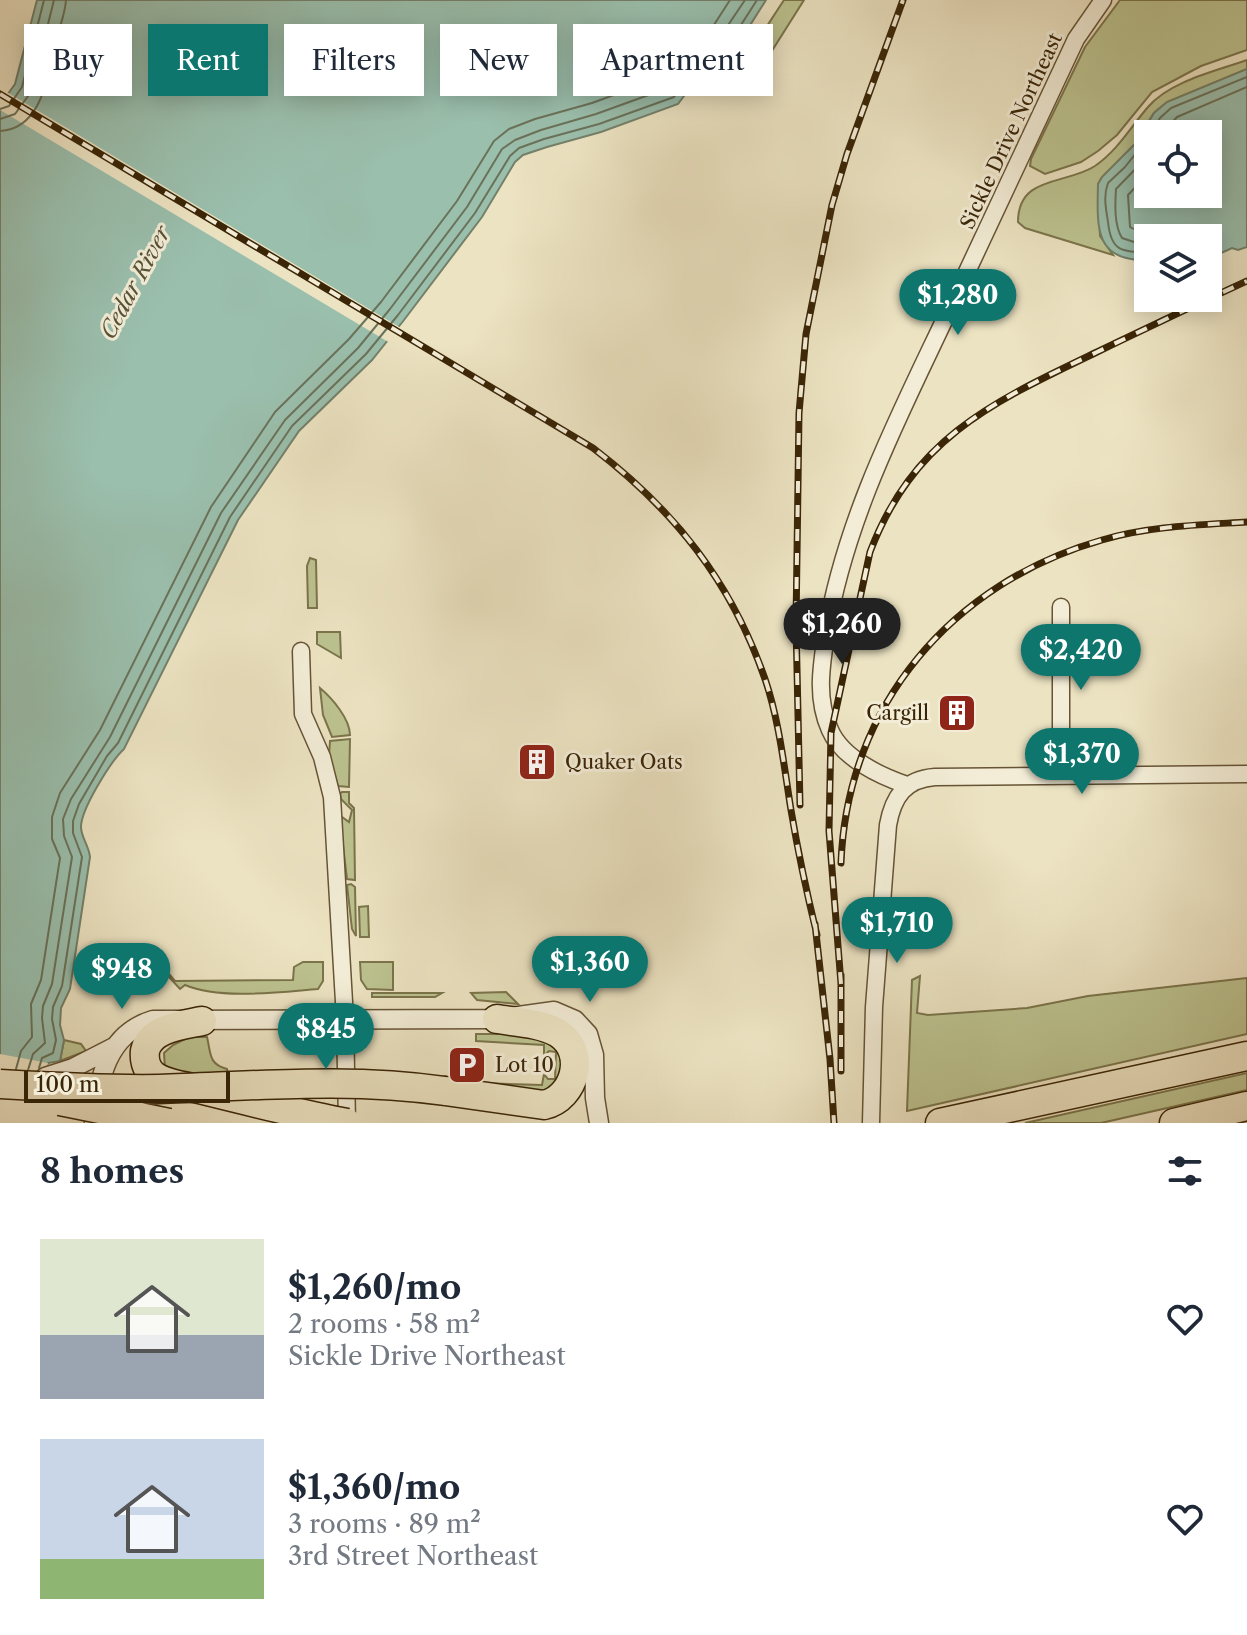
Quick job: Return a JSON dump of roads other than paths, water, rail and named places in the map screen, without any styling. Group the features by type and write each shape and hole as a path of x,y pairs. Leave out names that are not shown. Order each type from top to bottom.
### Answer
{"highway":[{"path":"497,1019 554,1031 569,1044 574,1054 574,1078 563,1096 555,1103 529,1105"},
{"path":"202,1021 172,1028 152,1038 145,1051 147,1068 153,1075 256,1104 347,1123"},
{"path":"944,1122 1247,1056"},
{"path":"0,1087 124,1089 315,1081 393,1085 529,1105 547,1111 563,1123"},
{"path":"99,1084 256,1104"},
{"path":"0,1087 169,1123"},
{"path":"1174,1123 1247,1106"}],"street":[{"name":"Sickle Drive Northeast","path":"907,785 866,766 831,733 820,677 844,550 876,466 1072,48 1092,12 1103,0"},
{"path":"1061,607 1061,776"},
{"path":"301,651 303,714 322,757 332,797 345,1019 347,1123"},
{"path":"871,1123 873,1022 888,825 895,800 907,785 935,777 1247,774"},
{"path":"94,1123 99,1084 116,1046 134,1028 153,1020 497,1019 554,1011 575,1020 588,1034 592,1044 599,1123"},
{"path":"45,1077 73,1068 116,1046"},
{"path":"590,1123 595,1098"}],"water":[{"name":"Cedar River","path":"37,0 766,0 751,24 573,24 573,96 684,96 678,104 601,132 523,155 515,162 482,217 404,320 372,360 299,431 238,520 124,749 105,774 82,819 82,834 90,857 70,989 61,1008 60,1025 64,1040 60,1061 48,1063 35,1123 0,1123 0,105 15,84 24,50 24,96 132,96 132,24 31,24"},
{"path":"1247,69 1247,247 1222,253 1222,224 1134,224 1134,259 1117,255 1108,248 1099,227 1098,184 1134,145 1134,208 1222,208 1222,120 1150,120 1167,102"}],"railway":[{"path":"800,805 796,624 799,413 806,334 832,205 847,154 903,0"},
{"path":"0,94 593,448 649,496 697,550 717,579 751,643 765,679 778,727 817,935"},
{"path":"841,984 829,831 831,733 870,552 888,512 909,479 934,451 991,407 1059,370 1247,281"},
{"path":"841,863 848,806 863,752 887,703 918,658 955,619 999,586 1048,560 1102,540 1156,529 1247,522"},
{"path":"815,924 834,1123"},
{"path":"841,975 841,1071"}],"place":[{"name":"Cargill","path":"957,713"},
{"name":"Quaker Oats","path":"537,762"},
{"name":"Lot 10","path":"467,1065"}]}
